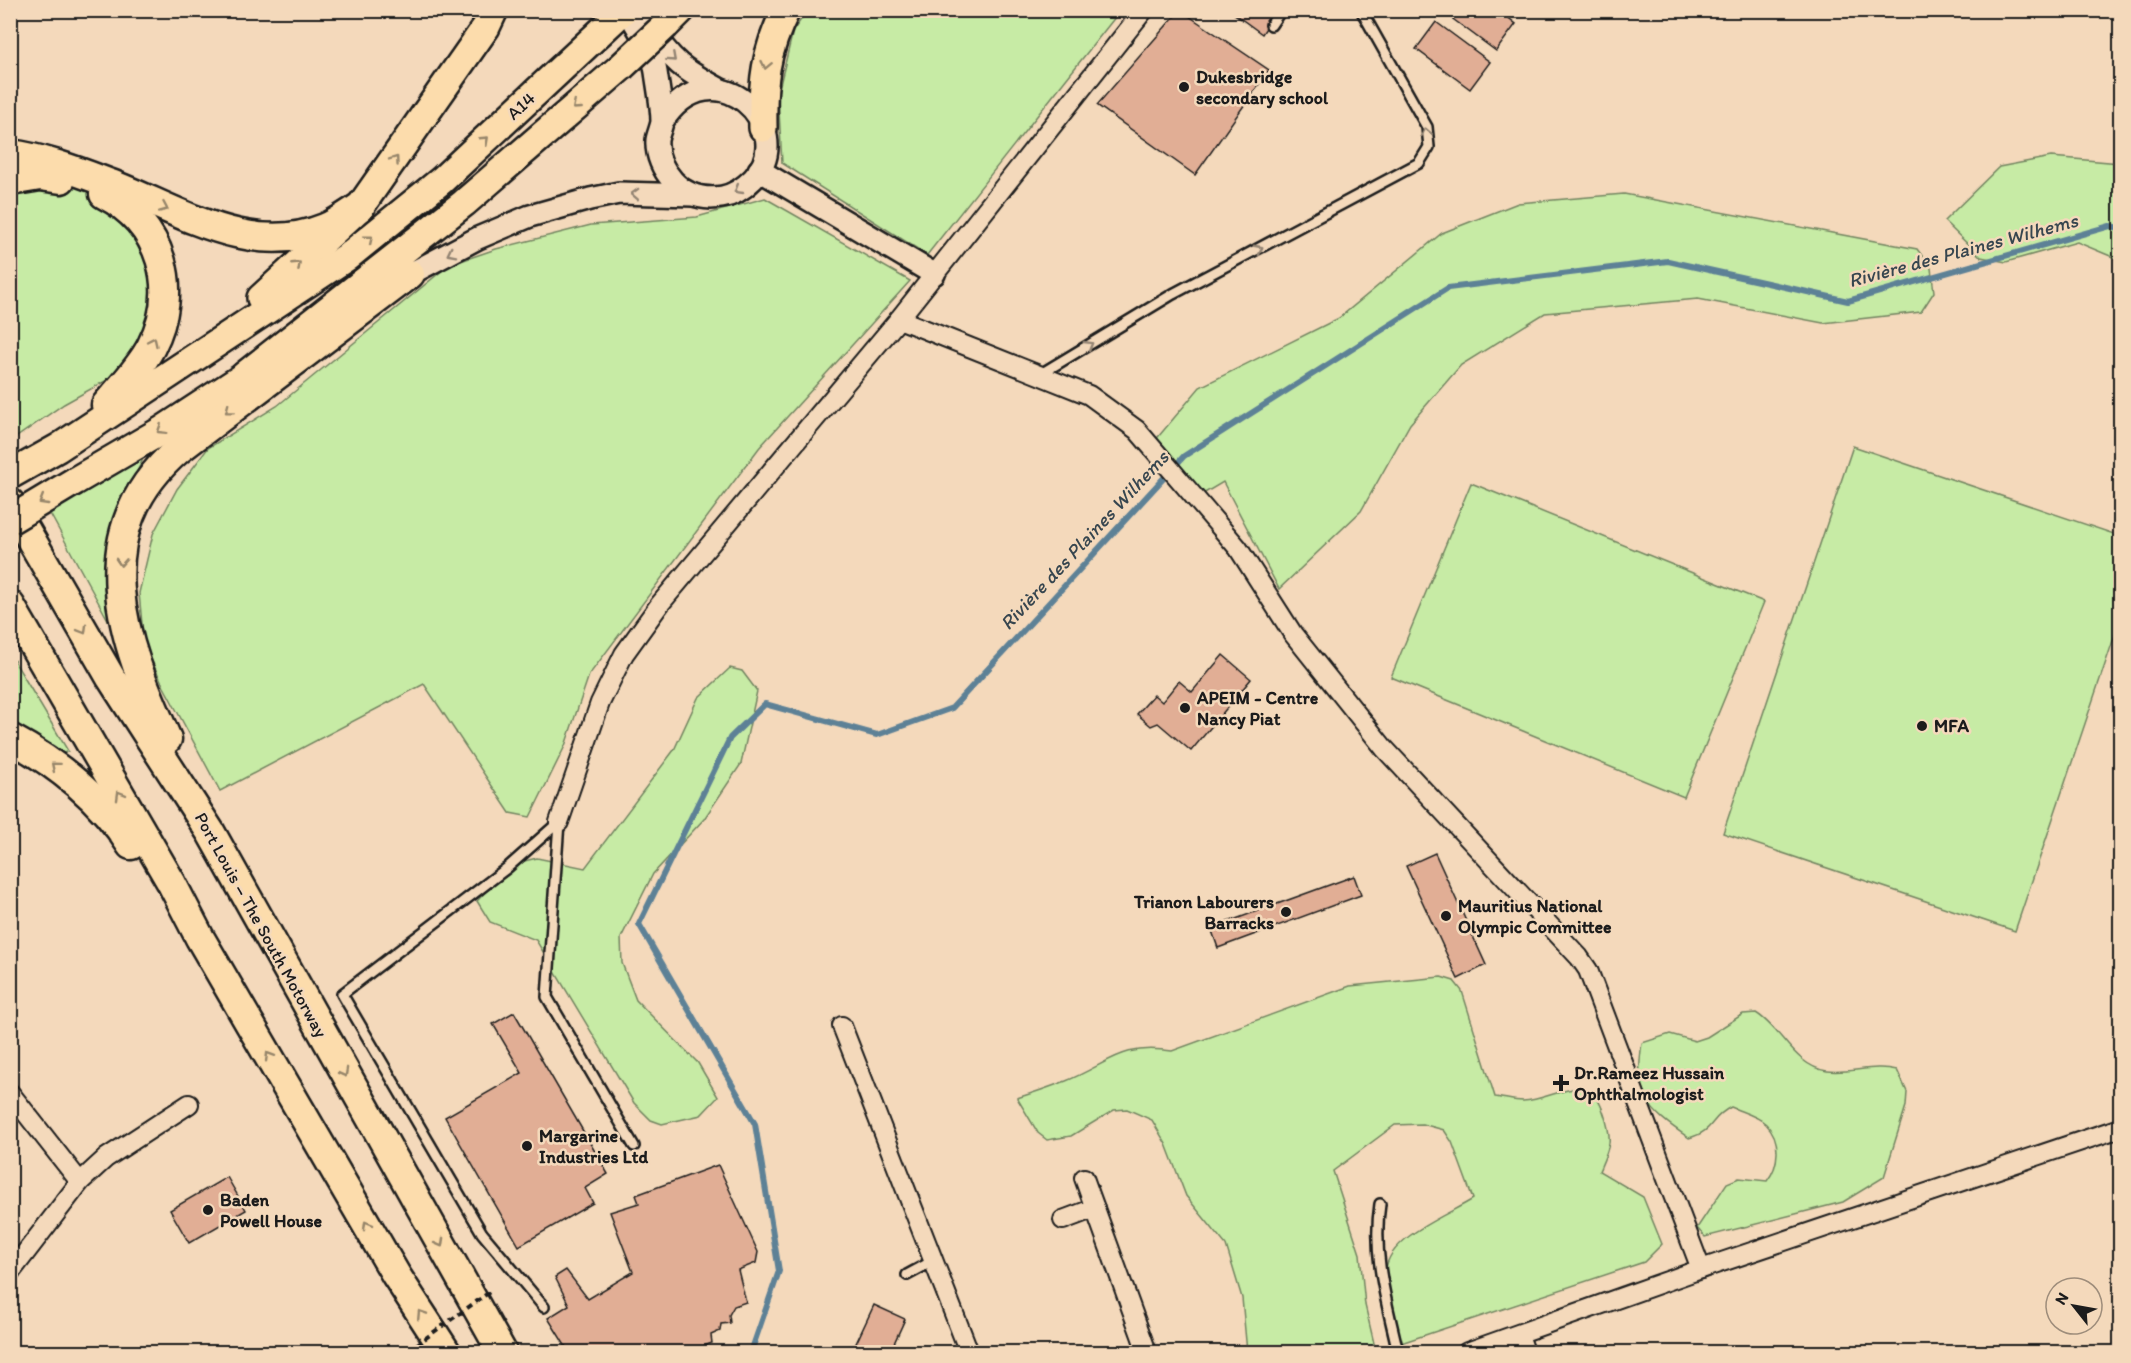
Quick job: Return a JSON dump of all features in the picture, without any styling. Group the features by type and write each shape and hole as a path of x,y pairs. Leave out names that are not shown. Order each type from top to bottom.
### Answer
{"highway":[{"path":"10,154 103,181 175,213 225,231 266,238 294,236 325,228 360,207"},
{"path":"10,181 39,176 60,179 107,195 130,212 147,229 158,249 165,286 160,326 151,348 106,405"},
{"path":"212,833 148,697 128,643 119,589 123,533 136,498 162,463 410,274"},
{"name":"Port Louis – The South Motorway","path":"10,503 111,678 212,833 502,1353"},
{"path":"10,605 396,1275 446,1353"},
{"path":"10,618 52,694 84,732"},
{"path":"10,738 41,754 93,799 118,825 168,903 200,938"}],"main road":[{"path":"10,475 106,405 260,300 360,207 413,135 486,27 494,10"},
{"name":"A14","path":"252,320 347,257 442,180 625,10"},
{"path":"763,128 762,87 766,63 773,36 786,10"},
{"name":"A14","path":"245,375 464,203 620,68 673,18"},
{"path":"10,520 161,431 245,375 410,274"},
{"path":"150,376 252,320"},
{"path":"10,459 56,442 252,320"}],"street":[{"path":"625,10 638,27 656,69 662,122"},
{"path":"410,274 478,238 530,216 590,199 619,193 693,195 710,198 728,196 744,188 759,170 764,159 766,141 763,128 753,108 739,96 690,73 666,54 640,10"},
{"path":"559,822 600,704 624,654 660,604 899,319 1144,10"},
{"path":"693,195 678,187 666,174 659,158 657,140 662,122 672,107 686,96 703,90 722,90"},
{"path":"759,170 934,274"},
{"path":"899,319 1089,395 1137,430 1238,548 1293,634 1384,748 1583,963 1594,982 1701,1269"},
{"path":"842,1026 969,1353"},
{"path":"10,1093 80,1182"},
{"path":"10,1273 80,1182 106,1158 189,1104"},
{"path":"1467,1353 1701,1269 2121,1128"},
{"path":"1084,1178 1148,1353"},
{"path":"1063,1220 1095,1208"},
{"path":"1519,1335 1525,1353"}],"lane":[{"path":"1270,25 1281,10"},
{"path":"1039,375 1173,294 1419,163 1429,147 1427,127 1362,10"},
{"path":"559,822 547,997 634,1146"},
{"path":"544,1306 482,1233 342,994 507,868 559,822"},
{"path":"1380,1204 1377,1227 1378,1262 1398,1353"},
{"path":"907,1275 933,1261"}],"path":[{"path":"416,1345 491,1291"},
{"path":"409,1353 412,1349 414,1353"}],"green space":[{"path":"807,11 1120,11 927,255 782,163 778,93 793,31"},
{"path":"2051,157 2120,163 2120,260 2077,242 2006,262 1981,257 1944,221 1999,167"},
{"path":"41,185 77,187 110,201 153,256 154,324 116,375 64,404 11,441 11,194"},
{"path":"1624,194 1917,249 1931,268 1934,292 1921,312 1823,323 1698,299 1545,313 1461,365 1410,424 1361,511 1279,589 1223,482 1203,494 1153,443 1200,387 1339,318 1442,233 1518,203"},
{"path":"765,198 910,281 759,448 589,675 565,746 530,817 510,813 424,684 220,791 164,687 144,644 139,593 153,534 177,489 208,448 277,406 449,265 496,249 591,225 697,217"},
{"path":"147,437 142,461 118,512 120,642 47,508"},
{"name":"MFA","path":"1853,446 2120,536 2120,620 2015,931 1723,833"},
{"path":"1471,483 1764,602 1684,797 1391,677"},
{"path":"10,654 68,751 58,756 11,725"},
{"path":"730,668 742,671 757,691 741,764 704,819 653,874 621,938 622,963 636,1000 698,1063 718,1097 701,1115 662,1124 651,1120 634,1103 536,940 490,922 477,901 512,864 537,858 585,868 674,750 698,698"},
{"path":"1441,977 1454,981 1462,991 1495,1097 1523,1101 1581,1089 1590,1092 1598,1100 1607,1123 1609,1137 1608,1149 1599,1171 1643,1197 1662,1244 1644,1262 1401,1343 1387,1286 1386,1270 1389,1258 1408,1237 1473,1199 1452,1142 1444,1130 1422,1124 1395,1125 1333,1171 1360,1254 1365,1305 1376,1352 1247,1352 1242,1298 1226,1245 1186,1196 1166,1144 1152,1120 1127,1109 1114,1110 1071,1136 1047,1140 1038,1133 1017,1098 1066,1081 1116,1056 1140,1050 1172,1051 1350,986"},
{"path":"1756,1013 1797,1055 1816,1068 1836,1072 1879,1068 1897,1070 1907,1092 1906,1106 1884,1177 1843,1202 1705,1237 1697,1228 1727,1183 1739,1178 1767,1181 1776,1161 1775,1138 1763,1121 1731,1107 1703,1132 1689,1138 1674,1128 1653,1109 1642,1089 1640,1061 1642,1043 1670,1034 1695,1041 1707,1037 1743,1014"}],"building":[{"name":"Dukesbridge secondary school","path":"1180,10 1269,70 1195,175 1097,105"},
{"path":"1229,10 1278,10 1262,34"},
{"path":"1499,10 1516,24 1496,51 1442,11"},
{"path":"1436,22 1490,62 1470,89 1416,49"},
{"name":"APEIM - Centre Nancy Piat","path":"1223,655 1251,679 1191,751 1158,723 1151,726 1137,714 1154,695 1162,702 1179,681 1192,692"},
{"name":"Mauritius National Olympic Committee","path":"1435,853 1486,965 1458,979 1406,866"},
{"name":"Trianon Labourers Barracks","path":"1354,876 1361,895 1218,948 1211,928"},
{"name":"Margarine Industries Ltd","path":"514,1012 608,1174 585,1188 593,1203 519,1246 445,1117 522,1073 493,1024"},
{"path":"718,1165 758,1252 756,1263 738,1270 746,1302 734,1306 729,1315 730,1323 721,1324 720,1331 711,1335 712,1343 689,1352 569,1352 548,1318 569,1305 555,1277 566,1270 588,1299 633,1272 610,1212 639,1203 636,1195"},
{"name":"Baden Powell House","path":"227,1177 246,1210 189,1243 170,1210"},
{"path":"874,1305 905,1319 890,1352 852,1352"}],"waterway":[{"name":"Rivière des Plaines Wilhems","path":"751,1352 779,1271 755,1124 639,924 730,738 765,704 877,735 952,708 1184,456 1448,288 1668,261 1848,301 2110,226 2120,228"}],"place":[{"name":"Dukesbridge secondary school","path":"1184,87"},
{"name":"APEIM - Centre Nancy Piat","path":"1185,708"},
{"name":"MFA","path":"1922,726"},
{"name":"Trianon Labourers Barracks","path":"1286,912"},
{"name":"Mauritius National Olympic Committee","path":"1446,916"},
{"name":"Dr.Rameez Hussain Ophthalmologist","path":"1561,1083"},
{"name":"Margarine Industries Ltd","path":"527,1146"},
{"name":"Baden Powell House","path":"208,1210"}]}
